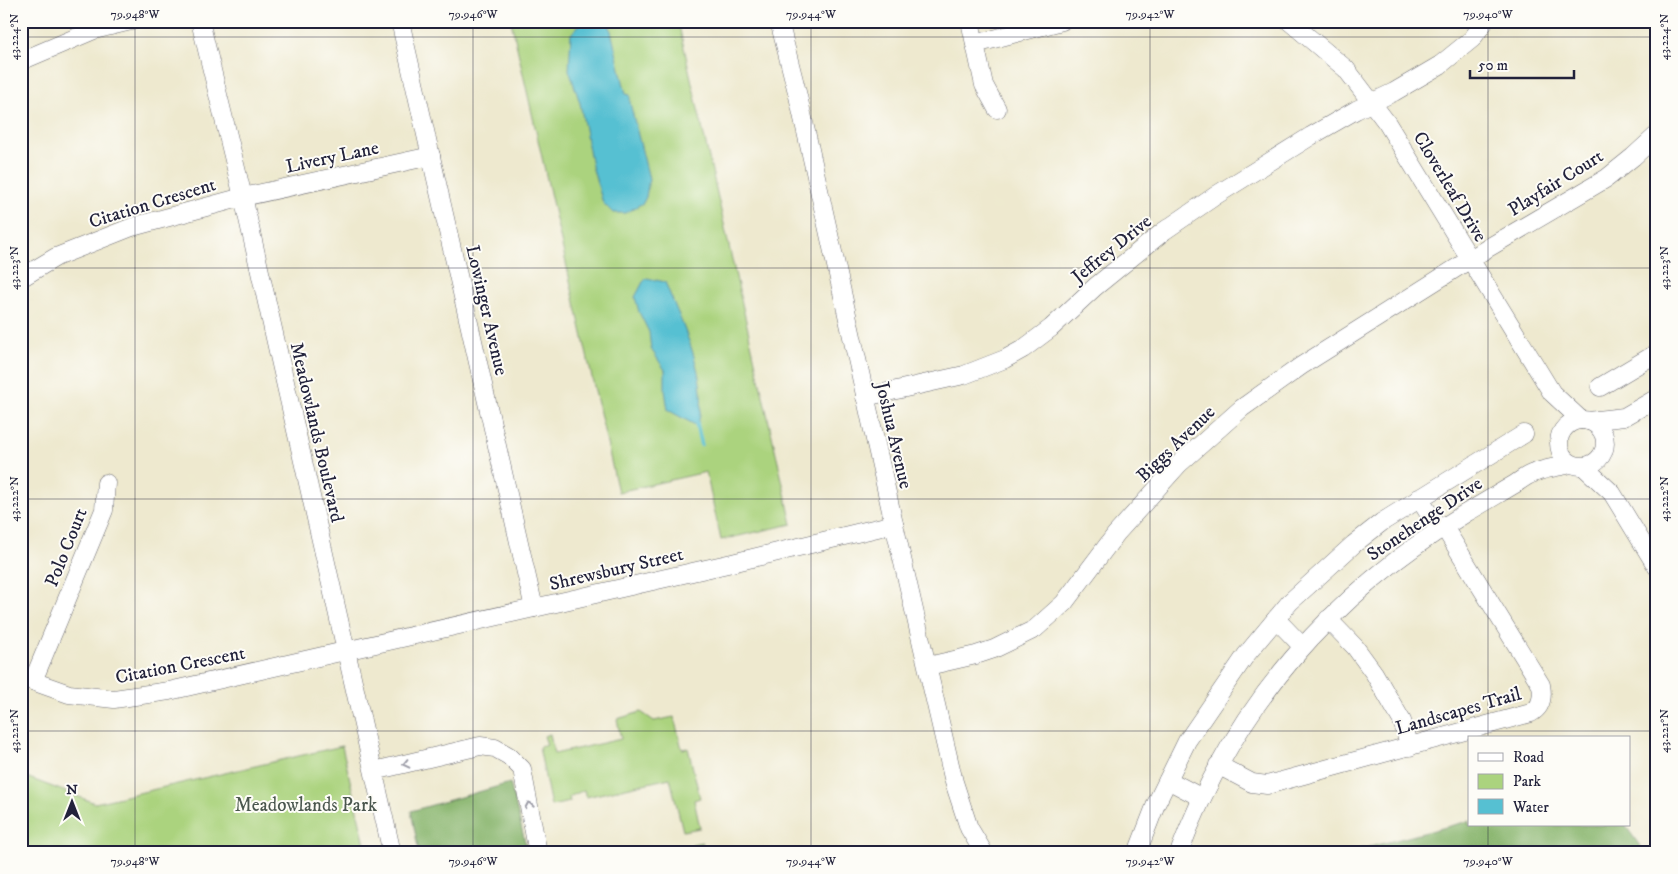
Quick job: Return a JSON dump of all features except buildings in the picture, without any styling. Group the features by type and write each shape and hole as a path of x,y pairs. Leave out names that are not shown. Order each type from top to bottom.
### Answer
{"street":[{"path":"22,58 94,30 131,21"},
{"name":"Meadowlands Boulevard","path":"200,21 243,198 392,853"},
{"name":"Lowinger Avenue","path":"400,21 534,608"},
{"name":"Joshua Avenue","path":"779,21 798,96 894,524 959,801 969,828 984,853"},
{"path":"970,21 984,85 997,109"},
{"path":"975,44 1062,21"},
{"name":"Cloverleaf Drive","path":"1290,21 1346,69 1372,102 1387,123 1552,393 1585,420"},
{"name":"Jeffrey Drive","path":"865,397 964,375 998,362 1023,349 1051,328 1095,287 1164,231 1243,178 1311,136 1440,65 1472,39 1485,21"},
{"name":"Playfair Court","path":"1470,259 1607,178 1633,158 1657,135"},
{"name":"Livery Lane","path":"243,198 431,156"},
{"name":"Citation Crescent","path":"21,278 56,257 132,227 243,198"},
{"name":"Biggs Avenue","path":"928,666 994,649 1024,636 1041,625 1064,603 1116,534 1178,464 1242,408 1301,366 1470,259"},
{"path":"1600,387 1657,353"},
{"name":"Cloverleaf Drive","path":"1552,393 1559,439"},
{"path":"1612,493 1562,456 1559,439 1568,424 1585,420 1624,417 1657,398"},
{"path":"1577,466 1598,460 1624,417"},
{"path":"1585,420 1594,423 1603,433 1604,450 1612,493 1657,567"},
{"path":"1137,853 1156,804 1187,741 1224,684 1290,602 1354,544 1382,522 1524,434"},
{"name":"Stonehenge Drive","path":"1534,473 1559,439"},
{"name":"Stonehenge Drive","path":"1179,853 1218,765 1258,701 1302,646 1328,619 1373,578 1441,528 1534,473 1577,466"},
{"name":"Polo Court","path":"27,680 104,510 106,483"},
{"name":"Landscapes Trail","path":"1218,765 1252,782 1267,785 1531,713 1537,709 1542,696 1541,685 1441,528 1419,498"},
{"name":"Shrewsbury Street","path":"346,650 732,563 894,524"},
{"path":"1276,619 1302,646"},
{"path":"1328,619 1356,647 1374,673 1402,721 1410,747"},
{"name":"Citation Crescent","path":"27,680 69,694 114,699 169,691 346,650"},
{"path":"374,772 480,746 495,748 509,756 522,769 538,853"},
{"path":"1168,780 1202,798"}],"green space":[{"path":"511,21 678,21 792,524 721,540 706,472 618,492"},
{"path":"641,712 654,721 674,717 682,749 688,748 700,798 694,800 700,828 683,831 670,778 586,797 584,790 569,797 570,802 551,806 539,747 547,745 544,736 550,734 554,754 621,739 617,719"},
{"name":"Meadowlands Park","path":"342,746 367,853 21,853 21,775 95,803"},
{"path":"510,783 528,853 419,853 411,811"},
{"path":"1468,821 1468,826 1626,826 1645,853 1346,853"},
{"path":"702,842 705,853 694,853 692,844"}],"water":[{"path":"583,21 606,21 609,23 626,94 630,95 630,103 649,179 643,203 625,213 613,213 603,203 592,166 580,103 569,70 571,34"},
{"path":"647,278 665,282 693,353 701,391 701,409 697,426 668,410 665,370 651,349 649,332 639,312 635,297"}],"waterway":[{"path":"696,421 701,444"}]}
